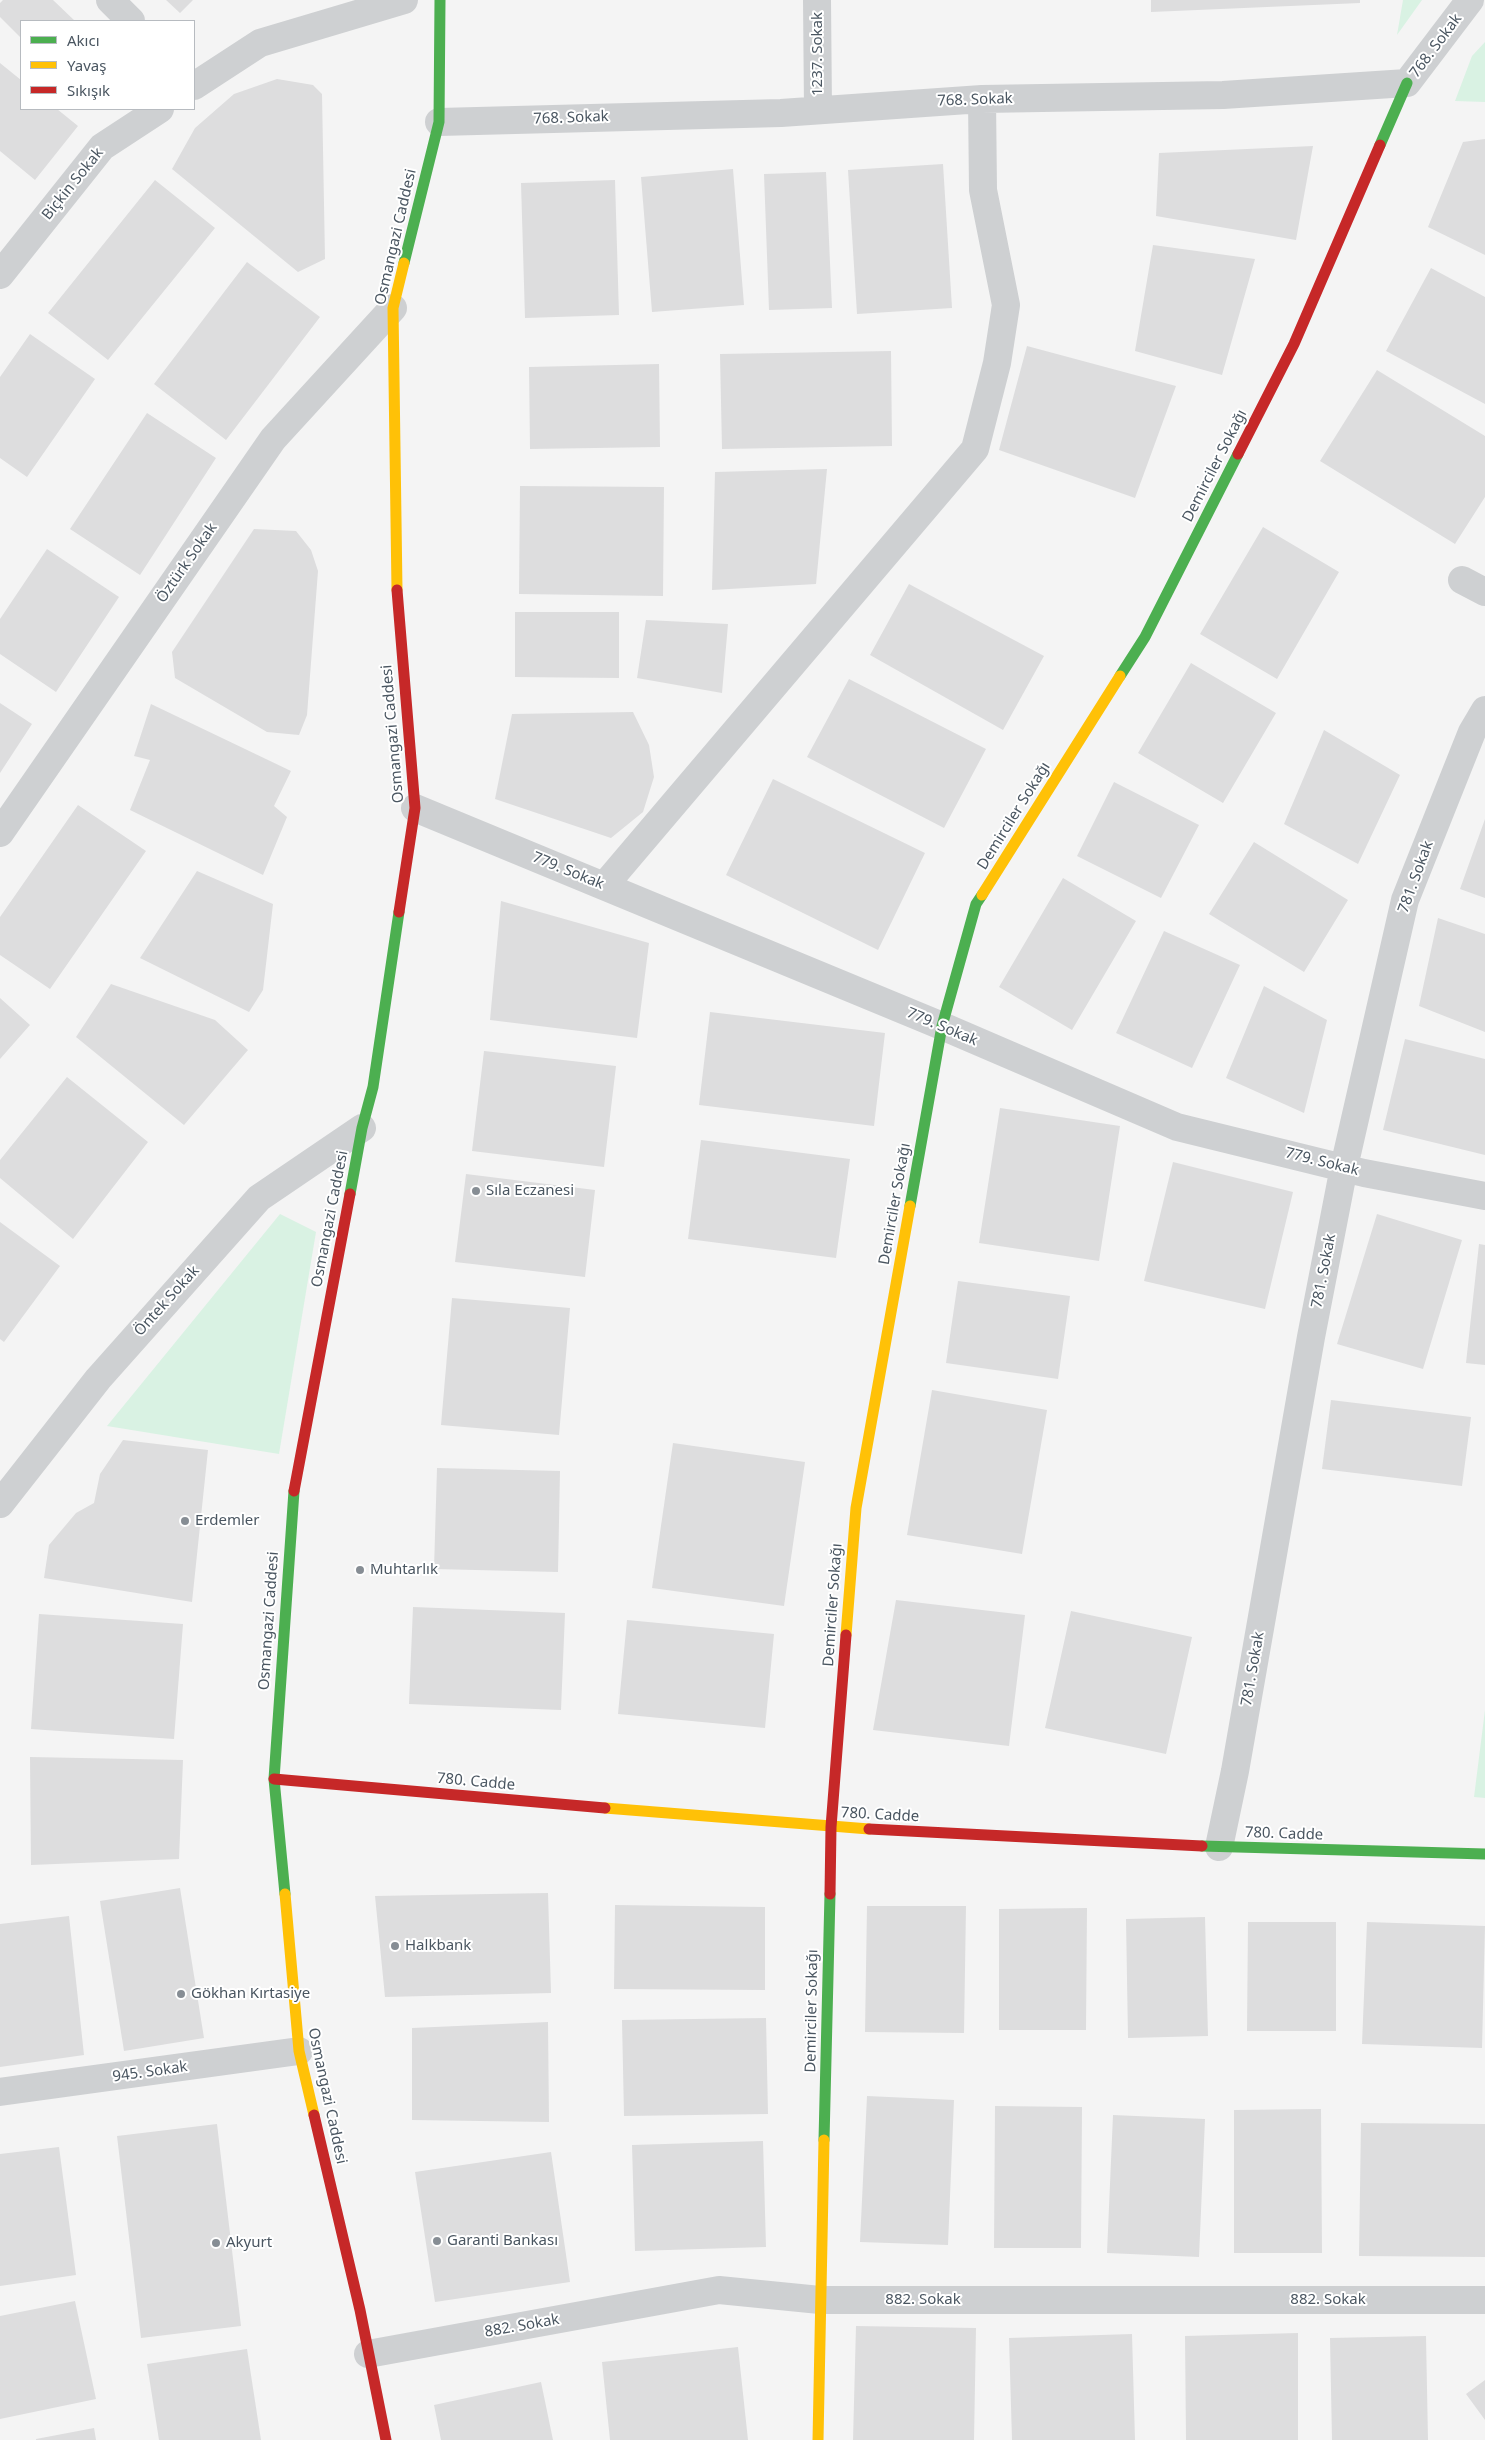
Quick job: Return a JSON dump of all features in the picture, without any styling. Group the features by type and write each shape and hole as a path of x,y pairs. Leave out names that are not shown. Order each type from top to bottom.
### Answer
{"street":[{"path":"110,0 130,20"},
{"path":"195,85 260,43 404,0"},
{"name":"Osmangazi Caddesi","path":"386,2440 299,2051 274,1779 292,1504 362,1128 373,1087 415,808 396,579 393,308 439,122 440,0"},
{"name":"1237. Sokak","path":"818,0 818,109"},
{"name":"768. Sokak","path":"439,122 781,113 982,99 1223,95 1408,83 1470,0"},
{"name":"Demirciler Sokağı","path":"818,2440 831,1827 856,1508 942,1026 976,904 1145,637 1294,344 1408,83"},
{"path":"604,886 975,449 997,363 1006,305 983,190 982,99"},
{"name":"Biçkin Sokak","path":"0,275 102,147 158,110"},
{"name":"Öztürk Sokak","path":"0,832 273,439 393,308"},
{"name":"781. Sokak","path":"1218,1847 1235,1771 1309,1346 1344,1168 1405,900 1472,732 1485,710"},
{"name":"779. Sokak","path":"415,808 942,1026 1177,1127 1344,1168 1485,1196"},
{"name":"Öntek Sokak","path":"0,1504 98,1379 259,1198 362,1128"},
{"name":"780. Cadde","path":"274,1779 831,1827 1218,1847 1485,1854"},
{"name":"945. Sokak","path":"0,2092 299,2051"},
{"name":"882. Sokak","path":"368,2354 719,2290 820,2300 1485,2300"}],"green space":[{"path":"1403,0 1422,0 1397,35"},
{"path":"1485,42 1485,102 1455,101 1472,56"},
{"path":"280,1214 316,1232 279,1454 107,1426"},
{"path":"1485,1710 1485,1798 1474,1797"}],"building":[{"path":"3,0 53,0 74,20 20,20 20,37 0,17 0,3"},
{"path":"166,0 193,0 180,13"},
{"path":"1151,0 1360,0 1360,3 1151,12"},
{"path":"0,63 20,79 20,110 58,110 78,126 35,180 0,151"},
{"path":"277,79 313,85 322,94 325,259 298,272 172,169 195,128 234,94"},
{"path":"1485,139 1485,255 1428,227 1463,142"},
{"path":"1313,146 1296,240 1156,216 1159,153"},
{"path":"943,164 952,308 857,314 848,170"},
{"path":"733,169 744,305 652,312 641,177"},
{"path":"826,172 832,308 769,310 764,174"},
{"path":"155,180 215,228 108,360 48,313"},
{"path":"615,180 619,315 525,318 521,183"},
{"path":"1153,245 1255,259 1222,375 1135,351"},
{"path":"247,262 320,317 226,440 154,384"},
{"path":"1431,268 1485,297 1485,404 1386,351"},
{"path":"30,334 95,379 27,477 0,458 0,377"},
{"path":"1027,346 1176,386 1135,498 999,450"},
{"path":"891,351 892,446 722,449 720,354"},
{"path":"659,364 660,447 530,449 529,367"},
{"path":"1377,370 1485,436 1485,497 1455,544 1320,461"},
{"path":"147,413 216,458 140,575 70,529"},
{"path":"827,469 816,584 712,590 715,472"},
{"path":"520,486 664,487 663,596 519,594"},
{"path":"1263,527 1339,572 1277,679 1200,634"},
{"path":"254,529 296,531 311,550 318,571 307,715 299,735 267,732 175,678 172,652"},
{"path":"47,549 119,597 56,692 0,654 0,619"},
{"path":"909,584 1044,656 1003,730 870,655"},
{"path":"515,612 619,612 619,678 515,677"},
{"path":"646,620 728,624 722,693 637,678"},
{"path":"1191,663 1276,713 1223,803 1138,753"},
{"path":"849,679 986,749 944,828 807,757"},
{"path":"0,703 32,724 0,773"},
{"path":"151,704 291,771 274,806 287,817 263,875 130,810 150,760 134,756"},
{"path":"633,712 649,745 654,777 643,812 611,838 495,799 512,714"},
{"path":"1324,730 1400,775 1358,864 1284,824"},
{"path":"773,779 925,853 878,950 726,875"},
{"path":"1114,782 1199,825 1161,898 1077,856"},
{"path":"78,805 146,851 50,989 0,955 0,917"},
{"path":"1485,819 1485,898 1460,889"},
{"path":"1254,842 1348,900 1304,972 1209,914"},
{"path":"197,871 273,904 263,990 249,1012 140,958"},
{"path":"1063,878 1136,921 1072,1030 999,987"},
{"path":"501,901 649,943 637,1038 490,1020"},
{"path":"1438,918 1485,934 1485,1032 1419,1006"},
{"path":"1164,931 1240,965 1192,1068 1116,1033"},
{"path":"111,984 215,1020 248,1050 184,1125 76,1037"},
{"path":"1264,986 1327,1020 1304,1113 1226,1078"},
{"path":"0,998 30,1025 0,1059"},
{"path":"710,1012 885,1033 874,1126 699,1105"},
{"path":"1405,1039 1485,1059 1485,1155 1383,1130"},
{"path":"484,1051 616,1066 604,1167 472,1151"},
{"path":"67,1077 148,1142 73,1239 0,1178 0,1160"},
{"path":"1000,1108 1120,1126 1099,1261 979,1243"},
{"path":"701,1140 850,1159 836,1258 688,1239"},
{"path":"1173,1162 1293,1192 1265,1309 1144,1281"},
{"path":"466,1174 595,1190 585,1277 455,1262"},
{"path":"1377,1214 1462,1240 1423,1369 1337,1344"},
{"path":"0,1222 60,1266 4,1342 0,1339"},
{"path":"1479,1244 1485,1245 1485,1365 1466,1363"},
{"path":"958,1281 1070,1296 1058,1379 946,1363"},
{"path":"452,1298 570,1308 559,1435 441,1425"},
{"path":"932,1390 1047,1410 1022,1554 907,1535"},
{"path":"1331,1400 1471,1417 1462,1486 1322,1469"},
{"path":"123,1440 208,1450 192,1602 44,1578 49,1545 76,1513 94,1503 100,1474"},
{"path":"673,1443 805,1462 784,1606 652,1588"},
{"path":"437,1468 560,1471 558,1572 434,1569"},
{"path":"896,1600 1025,1615 1009,1746 873,1730"},
{"path":"413,1607 565,1613 561,1710 409,1704"},
{"path":"1071,1611 1192,1637 1166,1754 1045,1728"},
{"path":"39,1614 183,1624 174,1739 31,1729"},
{"path":"627,1620 774,1634 765,1728 618,1714"},
{"path":"30,1757 183,1760 179,1859 31,1865"},
{"path":"180,1888 204,2038 124,2051 100,1901"},
{"path":"548,1893 551,1993 385,1997 375,1896"},
{"path":"615,1905 765,1907 765,1990 614,1989"},
{"path":"867,1906 966,1906 964,2033 865,2032"},
{"path":"1087,1908 1086,2030 999,2030 999,1909"},
{"path":"69,1916 84,2055 0,2067 0,1924"},
{"path":"1205,1917 1208,2036 1128,2038 1126,1919"},
{"path":"1248,1922 1336,1922 1336,2031 1247,2031"},
{"path":"1367,1922 1485,1926 1482,2048 1362,2044"},
{"path":"766,2018 768,2114 624,2116 622,2020"},
{"path":"548,2022 549,2122 412,2120 412,2028"},
{"path":"867,2096 954,2100 948,2245 860,2242"},
{"path":"995,2106 1082,2107 1081,2248 994,2248"},
{"path":"1321,2109 1322,2253 1234,2253 1234,2110"},
{"path":"1113,2115 1205,2119 1199,2257 1107,2253"},
{"path":"1361,2123 1485,2124 1485,2257 1359,2256"},
{"path":"217,2124 241,2326 141,2338 117,2136"},
{"path":"763,2141 766,2247 635,2251 632,2145"},
{"path":"59,2147 76,2275 0,2286 0,2154"},
{"path":"551,2152 570,2282 435,2302 415,2172"},
{"path":"75,2301 96,2399 0,2419 0,2316"},
{"path":"856,2326 976,2328 974,2440 853,2440"},
{"path":"1298,2333 1298,2440 1186,2440 1185,2336"},
{"path":"1132,2334 1135,2440 1012,2440 1009,2338"},
{"path":"1426,2336 1428,2440 1332,2440 1330,2338"},
{"path":"738,2347 748,2440 610,2440 602,2362"},
{"path":"247,2349 261,2440 159,2440 147,2364"},
{"path":"1485,2380 1485,2420 1466,2394"},
{"path":"541,2382 553,2440 441,2440 434,2405"},
{"path":"94,2428 96,2440 36,2440 36,2439"}],"traffic: fast":[{"path":"404,263 439,122 440,0"},
{"path":"1380,145 1407,83"},
{"path":"1120,676 1145,637 1238,454"},
{"path":"910,1206 942,1026 976,904 982,895"},
{"path":"350,1194 362,1128 373,1087 399,912"},
{"path":"285,1894 274,1779 294,1491"},
{"path":"1202,1846 1485,1854"},
{"path":"824,2140 830,1894"}],"traffic: slow":[{"path":"397,590 393,308 404,263"},
{"path":"982,895 1120,676"},
{"path":"846,1635 856,1508 910,1206"},
{"path":"605,1808 869,1829"},
{"path":"285,1894 299,2051 314,2115"},
{"path":"818,2440 824,2140"}],"traffic: jam":[{"path":"1238,454 1294,344 1380,145"},
{"path":"397,590 415,808 399,912"},
{"path":"294,1491 350,1194"},
{"path":"830,1894 831,1827 846,1635"},
{"path":"274,1779 605,1808"},
{"path":"869,1829 1202,1846"},
{"path":"314,2115 360,2310 386,2440"}],"place":[{"name":"Sıla Eczanesi","path":"476,1191"},
{"name":"Erdemler","path":"185,1521"},
{"name":"Muhtarlık","path":"360,1570"},
{"name":"Halkbank","path":"395,1946"},
{"name":"Gökhan Kırtasiye","path":"181,1994"},
{"name":"Garanti Bankası","path":"437,2241"},
{"name":"Akyurt","path":"216,2243"}]}
